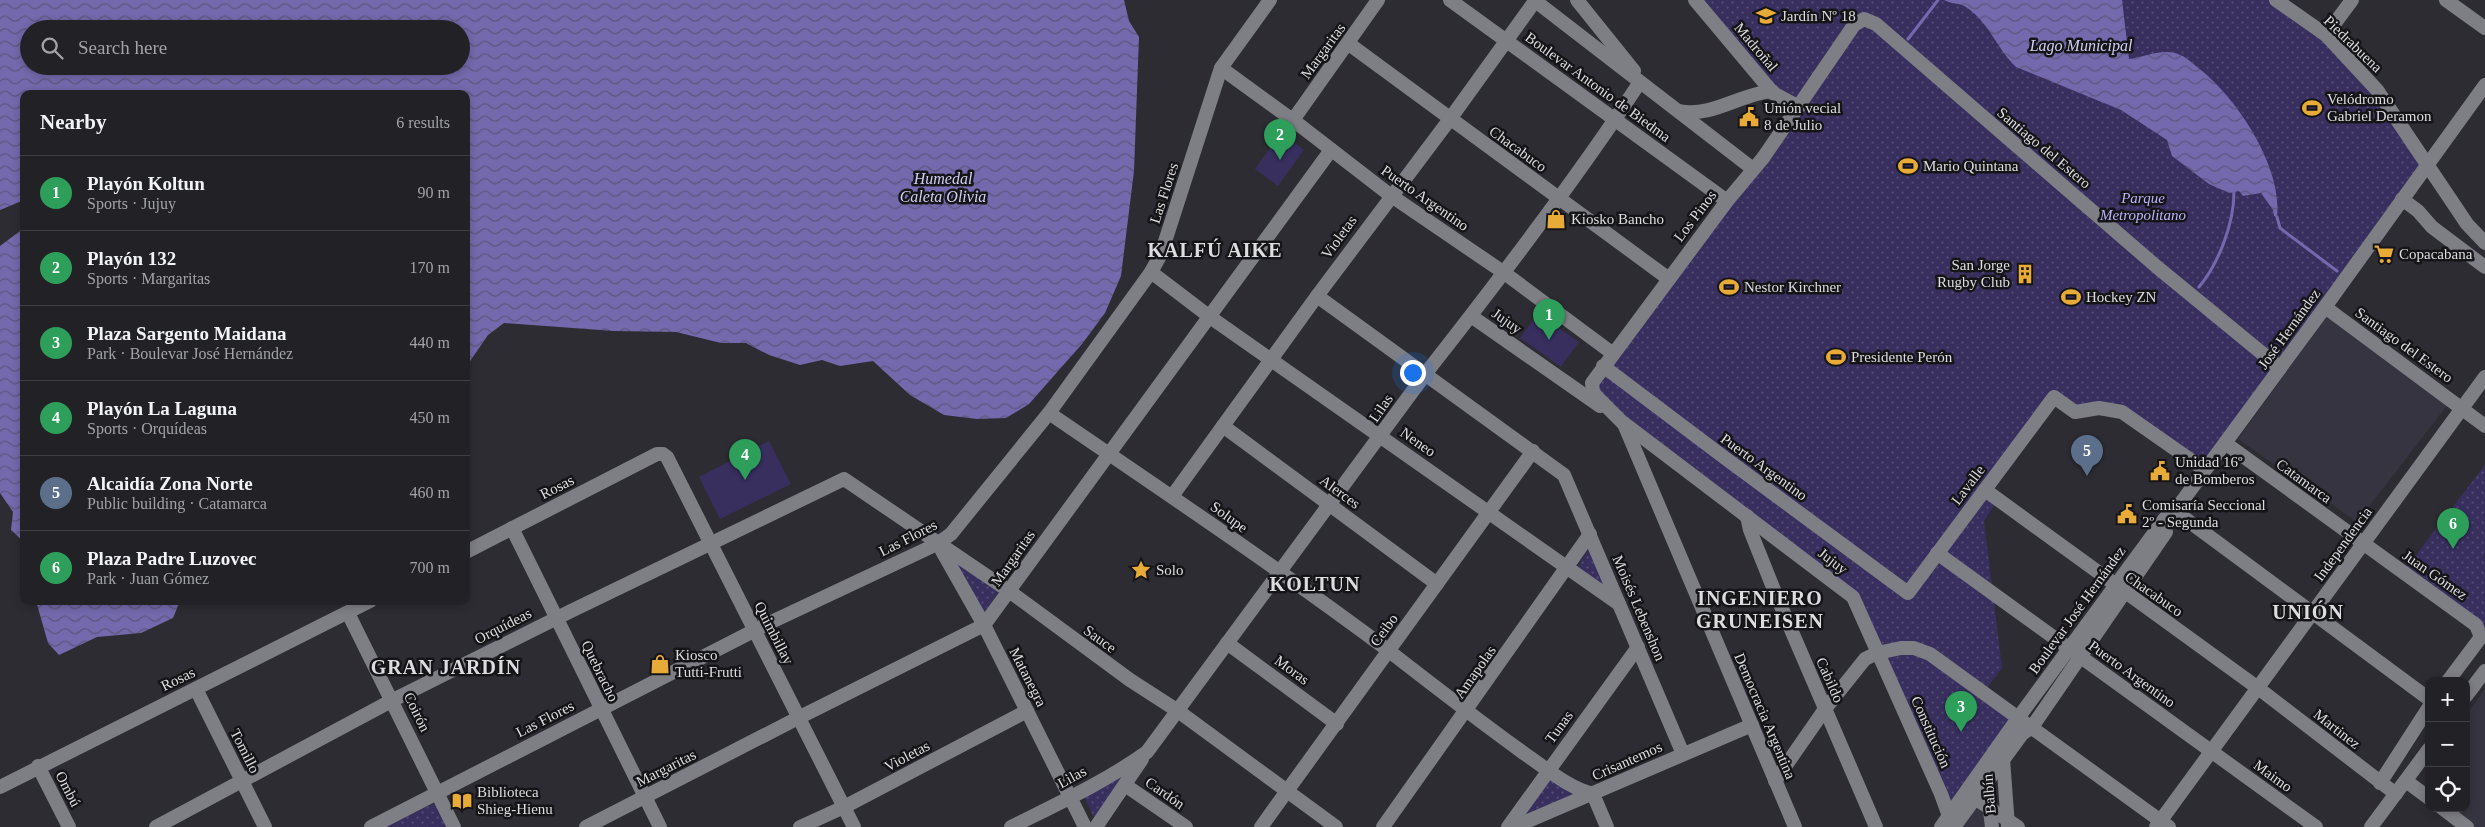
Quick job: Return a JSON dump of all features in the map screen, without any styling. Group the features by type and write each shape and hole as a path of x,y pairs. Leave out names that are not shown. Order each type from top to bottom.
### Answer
{"street":[{"name":"Las Flores","path":"371,827 754,630 937,544 951,534 1049,413 1151,272 1161,254 1221,68 1270,0"},
{"name":"Margaritas","path":"1293,120 1349,44 1378,0"},
{"name":"Boulevar Antonio de Biedma","path":"1450,0 1727,201"},
{"name":"Boulevar Antonio de Biedma","path":"1535,0 1754,169"},
{"name":"Violetas","path":"1173,495 1390,195 1450,119 1535,0"},
{"path":"1577,0 1636,73 1640,82"},
{"name":"Madroñal","path":"1696,0 1772,91 1799,107"},
{"name":"Piedrabuena","path":"2276,0 2326,35 2378,90 2467,224 2485,243"},
{"path":"2326,35 2352,0"},
{"path":"2446,0 2485,28"},
{"name":"Santiago del Estero","path":"1854,25 1864,19 1876,24 2073,192 2157,268 2280,368"},
{"name":"Los Pinos","path":"1624,424 1593,391 1592,383 1612,353 1727,201 1754,169 1799,107 1854,25"},
{"name":"Chacabuco","path":"1349,44 1668,279"},
{"name":"Puerto Argentino","path":"1221,68 1293,120 1390,195 1503,272 1612,353"},
{"name":"Lilas","path":"1096,827 1146,752 1616,120 1640,82"},
{"name":"José Hernández","path":"2175,511 2326,308 2485,84"},
{"path":"1678,111 1699,113 1759,92 1772,91"},
{"name":"Margaritas","path":"586,827 984,625 1331,150"},
{"path":"2402,199 2418,211 2432,227 2485,267"},
{"name":"Neneo","path":"1151,272 1210,317 1272,358 1619,604"},
{"path":"1317,296 1533,452"},
{"name":"Santiago del Estero","path":"2326,308 2485,426"},
{"name":"Jujuy","path":"1471,316 1624,424 1852,597 1877,652"},
{"name":"Puerto Argentino","path":"1603,366 1724,458 1908,593"},
{"name":"Independencia","path":"2162,825 2210,751 2313,614 2485,377"},
{"name":"Lavalle","path":"1908,593 2054,397 2075,412 2099,408 2122,412 2205,470"},
{"name":"Solupe","path":"1049,413 1173,495 1389,651 1466,712 1548,770 1576,789 1592,794"},
{"name":"Democracia Argentina","path":"1624,424 1795,827"},
{"name":"Alerces","path":"1223,426 1438,584"},
{"name":"Catamarca","path":"2225,443 2363,544"},
{"name":"Moisés Lebenshon","path":"1533,452 1564,475 1683,754"},
{"name":"Ceibo","path":"1261,827 1288,793 1533,452"},
{"name":"Rosas","path":"470,550 657,454 663,454"},
{"name":"Quimbillay","path":"663,454 668,457 854,827"},
{"name":"Sauce","path":"844,479 937,544 1009,591 1130,680 1178,711 1336,827"},
{"name":"Orquídeas","path":"156,827 393,700 710,542 844,479"},
{"name":"Chacabuco","path":"1985,490 2258,688"},
{"path":"2175,511 2425,696"},
{"name":"Boulevar José Hernández","path":"1949,824 1976,798 2022,734 2032,727 2075,653 2119,589 2174,520 2175,511"},
{"name":"Cabildo","path":"1747,516 1750,530 1770,581 1876,827"},
{"name":"Quebracho","path":"512,528 660,827"},
{"name":"Amapolas","path":"1383,827 1568,568 1590,534"},
{"name":"Matanegra","path":"937,544 984,625 1085,827"},
{"name":"Juan Gómez","path":"2363,544 2476,625 2481,637 2451,677"},
{"name":"Puerto Argentino","path":"1938,553 2210,751"},
{"name":"Rosas","path":"0,786 363,605"},
{"name":"Coirón","path":"348,613 393,700 454,827"},
{"name":"Moras","path":"1227,643 1337,724"},
{"name":"Tunas","path":"1508,827 1638,647"},
{"path":"1775,780 1825,708 1860,664 1877,652 1909,647 1930,654 2032,727 2162,825"},
{"name":"Constitución","path":"1877,652 1942,794 1949,824"},
{"name":"Boulevar José Hernández","path":"1949,824 1959,802 2018,718 2075,653"},
{"path":"2470,691 2485,671"},
{"name":"Martinez","path":"2258,688 2396,794"},
{"name":"Tomillo","path":"196,689 265,827"},
{"name":"Violetas","path":"800,827 844,807 1027,711"},
{"path":"2380,783 2425,713"},
{"name":"Crisantemos","path":"1514,827 1752,725"},
{"name":"Maimo","path":"2210,751 2316,827"},
{"name":"Lilas","path":"1012,827 1071,798 1128,766 1146,752"},
{"path":"2371,827 2425,754"},
{"name":"Balbín","path":"2003,759 2011,825"},
{"name":"Balbín","path":"1989,761 1986,771 1986,784 1992,827"},
{"name":"Ombú","path":"38,766 70,827"},
{"path":"2406,781 2425,795"},
{"name":"Cardón","path":"1125,785 1186,827"},
{"path":"1592,794 1607,827"},
{"path":"1959,802 1969,796 1976,798 2011,825"},
{"path":"2447,812 2467,827"}],"shaded area":[{"path":"2327,316 2449,403 2357,522 2238,439"},
{"path":"2485,689 2485,827 2473,827 2454,812 2470,812 2470,710"},
{"path":"1975,808 1982,810 1987,827 1958,827"}],"green space":[{"name":"Parque Metropolitano","path":"1695,0 2276,0 2326,35 2427,164 2205,470 2122,412 2075,412 2054,397 1985,489 1998,499 1984,521 2002,668 1983,693 2018,718 1949,816 1853,597 1596,396 1595,377 1799,107 1773,93"},
{"path":"1281,133 1304,150 1278,186 1255,169"},
{"path":"1538,313 1579,342 1561,367 1520,338"},
{"path":"769,441 791,484 720,519 699,477"},
{"path":"2485,465 2485,555 2483,558 2485,559 2485,631 2403,572"},
{"path":"1591,546 1609,591 1577,568"},
{"path":"957,562 1000,590 981,617 953,566"},
{"path":"1131,767 1095,820 1084,796"},
{"path":"1547,776 1580,794 1518,820"},
{"path":"433,804 438,805 450,827 383,827"}],"water":[{"name":"Humedal Caleta Olivia","path":"0,0 1124,0 1129,21 1139,37 1134,171 1121,276 1105,313 1082,344 1029,404 1006,418 977,419 944,415 910,395 873,361 840,366 822,360 800,365 769,355 746,343 721,343 676,332 614,331 504,323 488,335 470,361 470,90 20,90 20,202 0,210"},
{"name":"Lago Municipal","path":"1944,0 2122,0 2129,59 2159,52 2172,52 2181,55 2212,80 2241,114 2265,155 2273,177 2277,197 2277,217 2274,216 2273,210 2261,193 2243,196 2239,191 2229,193 2209,184 2172,156 2167,140 2121,110 2016,67 1974,13 1964,6"},
{"path":"20,231 20,538 11,530 13,512 0,493 0,246"},
{"path":"37,605 178,605 173,618 141,633 97,637 59,655 48,643"}],"waterway":[{"path":"1908,39 1938,0"},
{"path":"2199,287 2213,266 2224,242 2231,217 2234,192"},
{"path":"2277,217 2280,228 2337,271"}],"place":[{"name":"Jardín Nº 18","path":"1766,16"},
{"name":"Velódromo Gabriel Deramon","path":"2312,108"},
{"name":"Unión vecial 8 de Julio","path":"1749,117"},
{"name":"Playón 132","path":"1280,160"},
{"name":"Mario Quintana","path":"1908,166"},
{"name":"Kiosko Bancho","path":"1556,219"},
{"name":"Copacabana","path":"2384,254"},
{"name":"San Jorge Rugby Club","path":"2025,274"},
{"name":"Nestor Kirchner","path":"1729,287"},
{"name":"Hockey ZN","path":"2071,297"},
{"name":"Playón Koltun","path":"1549,340"},
{"name":"Presidente Perón","path":"1836,357"},
{"name":"Unidad 16º de Bomberos","path":"2160,471"},
{"name":"Alcaidía Zona Norte","path":"2087,476"},
{"name":"Playón La Laguna","path":"745,480"},
{"name":"Comisaría Seccional 2º - Segunda","path":"2127,514"},
{"name":"Plaza Padre Luzovec","path":"2453,549"},
{"name":"Solo","path":"1141,570"},
{"name":"Kiosco Tutti-Frutti","path":"660,664"},
{"name":"Plaza Sargento Maidana","path":"1961,732"},
{"name":"Biblioteca Shieg-Hienu","path":"462,801"}],"district":[{"name":"KALFÚ AIKE","path":"1215,250"},
{"name":"KOLTUN","path":"1315,584"},
{"name":"INGENIERO GRUNEISEN","path":"1760,610"},
{"name":"UNIÓN","path":"2308,612"},
{"name":"GRAN JARDÍN","path":"446,667"}]}
